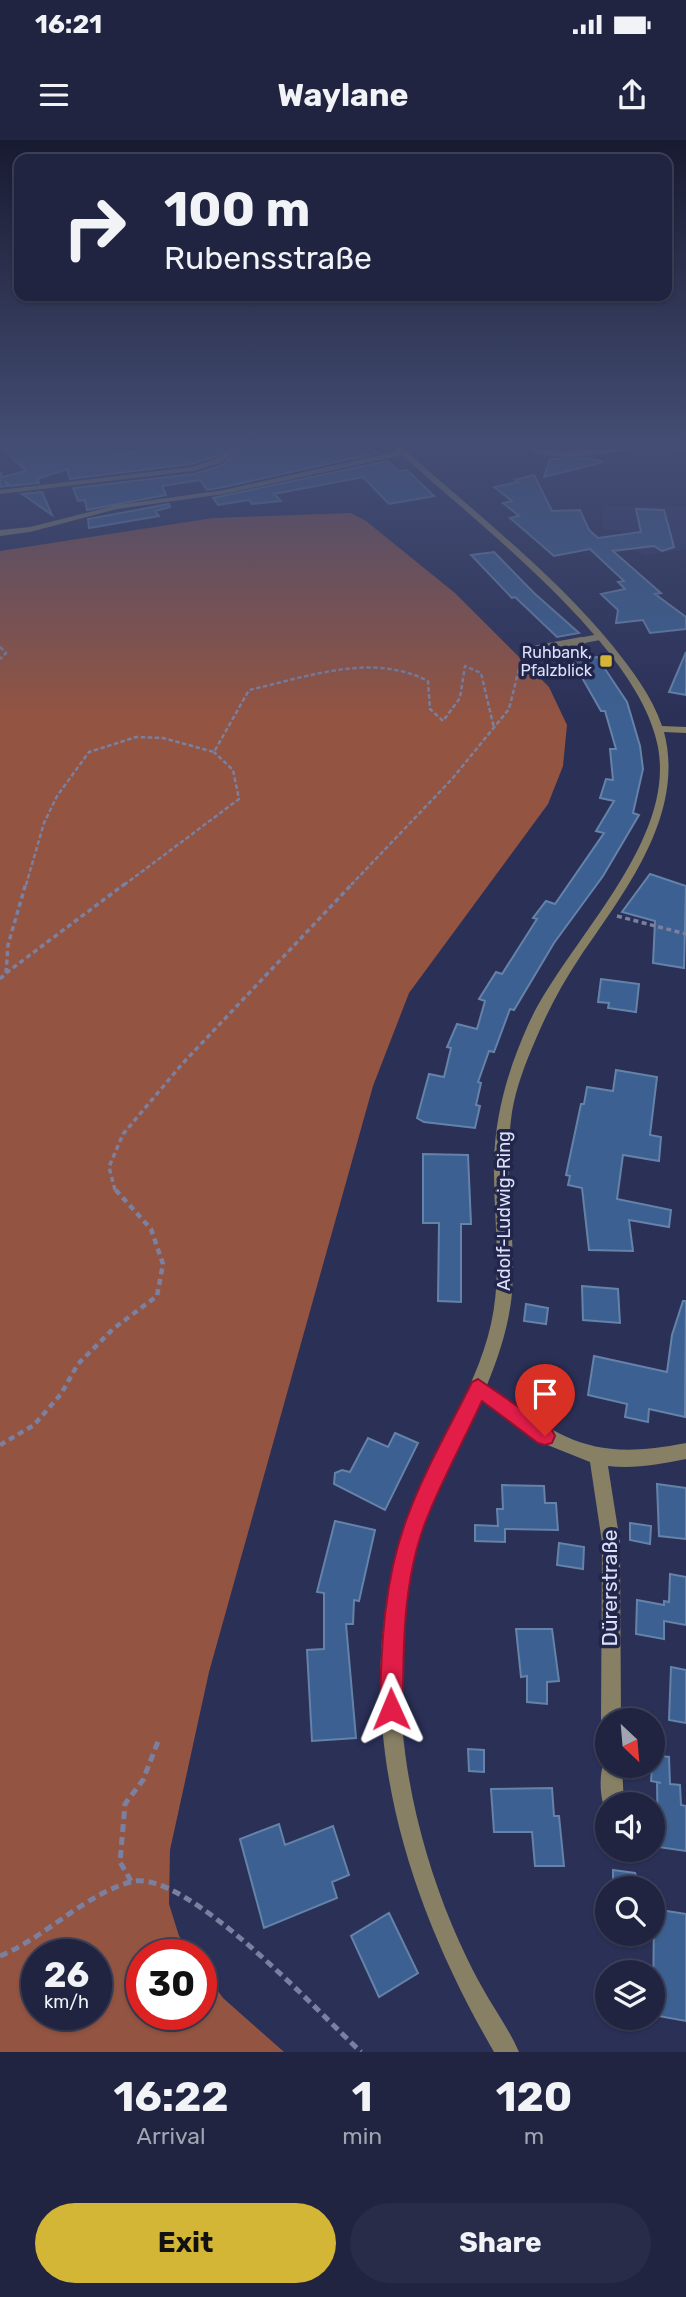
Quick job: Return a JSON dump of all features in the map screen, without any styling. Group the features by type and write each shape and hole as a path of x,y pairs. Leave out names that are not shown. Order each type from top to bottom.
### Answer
{"street":[{"name":"Adolf-Ludwig-Ring","path":"500,537 600,636 632,678 659,729 665,772 656,820 647,846 553,987 513,1078 505,1112 502,1145 503,1304 496,1340 478,1388 416,1519 393,1623 391,1709 399,1781 419,1868 458,1964 507,2052"},
{"path":"659,729 686,730"},
{"path":"478,1388 558,1444 598,1457 660,1458 686,1451"},
{"name":"Dürerstraße","path":"598,1457 601,1484 608,1503 611,1545 611,1708"}],"lane":[{"path":"527,651 600,636"}],"path":[{"path":"0,647 6,653 0,659"},
{"path":"0,1445 34,1425 61,1394 78,1364 113,1329 157,1296 163,1264 152,1228 115,1191 109,1167 123,1134 183,1063 452,779 509,709 518,683 519,667 527,651"},
{"path":"214,752 249,690 364,667 413,671 428,681 430,709 443,722 460,698 465,666 481,673 494,728"},
{"path":"0,979 239,799 233,770 214,752 163,738 136,737 89,752 57,796 44,823 8,945 5,973"},
{"path":"603,913 686,934"},
{"path":"131,1881 120,1862 125,1804 143,1780 159,1739"},
{"path":"0,1956 22,1947 59,1918 131,1881 155,1881 175,1890 229,1927 361,2052"}],"shaded area":[{"path":"89,537 386,537 455,593 549,687 567,725 563,766 548,804 409,993 373,1086 209,1672 170,1850 169,1904 181,1939 126,1939 126,2030 217,2030 217,1990 284,2052 0,2052 0,551"},
{"path":"634,537 686,537 686,549 645,555 637,551"}],"building":[{"path":"532,537 671,537 674,547 662,551 654,546 613,551 661,593 655,594 686,617 686,629 650,633 643,620 616,623 618,610 601,594 625,589 618,582 624,581 590,549 554,556"},
{"path":"494,552 579,633 557,637 515,597 512,598 471,555"},
{"path":"686,652 686,695 669,692"},
{"path":"597,657 627,702 640,746 643,769 633,813 639,815 603,876 554,943 514,1010 510,1009 494,1052 489,1051 478,1082 481,1083 476,1105 480,1106 475,1128 424,1122 417,1118 429,1074 444,1077 451,1048 447,1047 457,1024 477,1029 485,1001 479,999 496,972 502,974 537,919 533,918 546,901 555,904 604,833 596,831 614,801 600,798 606,779 613,780 610,749 616,749 605,711 601,711 572,660"},
{"path":"650,874 686,886 684,968 653,963 655,921 622,912"},
{"path":"601,979 639,984 636,1012 608,1008 609,1003 598,1002"},
{"path":"616,1070 657,1077 650,1135 661,1137 659,1161 623,1155 617,1199 671,1210 669,1227 629,1220 633,1251 589,1250 582,1188 568,1185 570,1176 566,1175 587,1087 613,1091"},
{"path":"423,1154 468,1155 471,1224 461,1224 461,1302 438,1301 439,1223 423,1223"},
{"path":"582,1286 618,1289 620,1323 583,1320"},
{"path":"683,1301 686,1301 685,1417 649,1409 648,1422 625,1417 627,1404 588,1395 594,1356 667,1372 672,1335"},
{"path":"526,1304 548,1308 546,1324 524,1321"},
{"path":"395,1433 418,1443 385,1510 334,1484 335,1473 342,1470 350,1472 368,1438 388,1447"},
{"path":"657,1484 686,1488 686,1539 659,1536"},
{"path":"502,1485 544,1486 545,1503 556,1503 558,1530 505,1529 505,1542 475,1541 475,1525 498,1526 497,1509 503,1509"},
{"path":"335,1521 375,1530 359,1601 354,1600 353,1624 346,1624 356,1738 312,1741 307,1650 324,1649 324,1593 317,1592"},
{"path":"630,1523 651,1526 650,1544 630,1540"},
{"path":"559,1543 584,1547 583,1569 557,1565"},
{"path":"670,1574 686,1577 686,1625 664,1621 664,1639 636,1634 637,1600 664,1605 664,1601 669,1602"},
{"path":"516,1629 552,1629 559,1681 547,1682 547,1704 527,1702 527,1676 521,1677"},
{"path":"671,1667 686,1670 686,1723 669,1720"},
{"path":"468,1749 484,1750 484,1772 469,1771"},
{"path":"665,1756 669,1757 670,1784 680,1785 681,1805 686,1806 686,1851 665,1848 665,1792 657,1792 657,1782 651,1781 651,1778 665,1778"},
{"path":"552,1788 554,1816 559,1816 564,1866 535,1866 532,1832 494,1832 491,1789"},
{"path":"279,1824 285,1845 333,1826 349,1875 332,1882 337,1898 264,1928 240,1839"},
{"path":"613,1870 635,1873 636,1876 613,1876"},
{"path":"665,1911 686,1914 686,2021 665,2017 665,1960 654,1960 654,1946 665,1946"},
{"path":"389,1913 418,1973 379,1997 351,1936"}],"place":[{"name":"Ruhbank, Pfalzblick","path":"606,661"}],"route":[{"path":"391,1709 394,1612 416,1519 478,1388 545,1436"}]}
